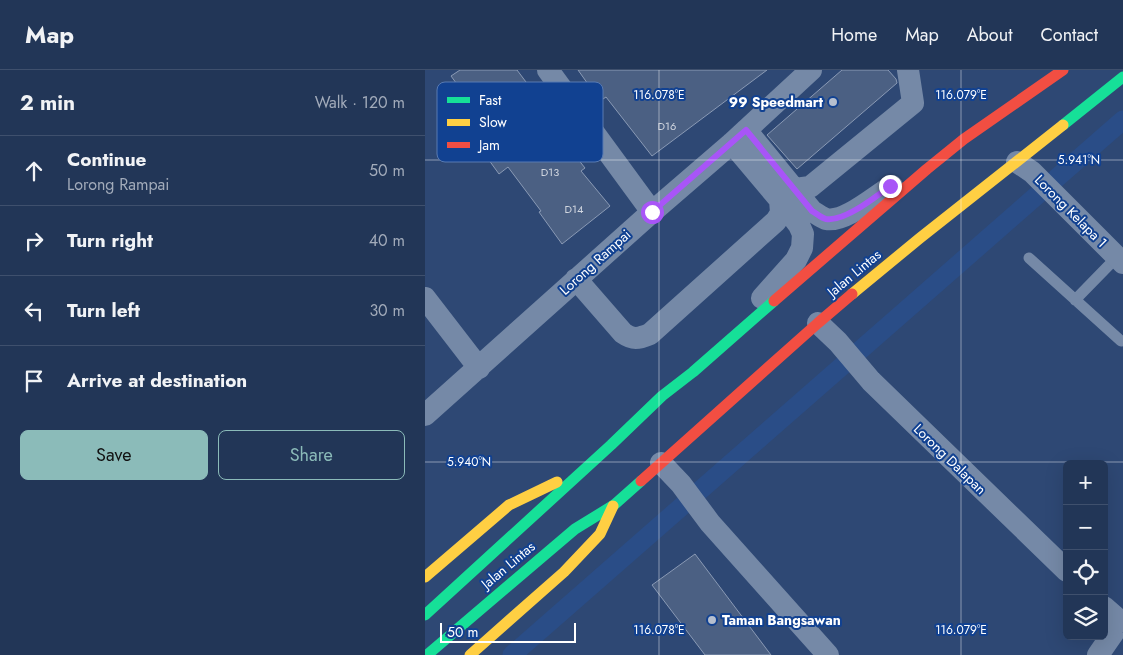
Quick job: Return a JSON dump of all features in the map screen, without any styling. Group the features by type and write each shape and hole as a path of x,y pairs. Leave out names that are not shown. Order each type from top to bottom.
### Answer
{"highway":[{"name":"Jalan Lintas","path":"425,615 611,445 661,396 693,372 927,169 964,139 1063,70"},
{"name":"Jalan Lintas","path":"427,655 575,529 614,505 818,323 920,238 1025,167 1123,77"},
{"name":"Jalan Lintas","path":"964,139 1020,86"},
{"name":"Jalan Lintas","path":"425,577 509,505 585,467"},
{"name":"Jalan Lintas","path":"470,655 564,572 600,534 614,505"}],"street":[{"path":"547,70 556,82"},
{"path":"576,279 631,339 638,339 650,334 776,221 788,195 810,187 913,102 908,70"},
{"name":"Lorong Rampai","path":"425,415 739,136 808,71"},
{"path":"739,136 788,195 825,218 834,219 842,217 869,202 890,186 927,169"},
{"path":"603,146 652,212"},
{"name":"Lorong Kelapa 1","path":"1025,167 1060,199 1120,260"},
{"path":"693,372 796,260 802,248 803,234 788,195"},
{"path":"425,298 479,368"},
{"name":"Lorong Dalapan","path":"818,323 838,342 871,382 1063,567"},
{"path":"661,463 681,484 710,523 828,655"},
{"path":"1098,655 1122,621 1108,610"}],"lane":[{"path":"1029,258 1121,341"},
{"path":"1075,300 1120,260"}],"building":[{"path":"460,70 517,70 526,82 455,82 451,76"},
{"path":"578,70 767,70 652,156 606,97 603,99 603,82 587,82"},
{"path":"842,70 888,70 897,83 797,169 767,135"},
{"path":"490,162 580,162 585,168 581,171 610,206 562,244 539,212 541,211 508,167 499,174"},
{"name":"Taman Bangsawan","path":"695,554 771,655 705,655 652,585"}],"waterway":[{"path":"512,655 1123,120"}],"traffic: fast":[{"path":"1063,125 1123,77"},
{"path":"425,615 662,396 693,372 774,301"},
{"path":"427,655 575,529 614,505 641,481"}],"traffic: slow":[{"path":"852,294 1063,125"},
{"path":"425,577 509,505 557,482"},
{"path":"470,655 564,572 600,534 613,506"}],"traffic: jam":[{"path":"774,301 964,139 1063,70"},
{"path":"641,481 852,294"}],"place":[{"name":"99 Speedmart","path":"833,102"},
{"name":"Taman Bangsawan","path":"712,620"}],"route":[{"path":"652,212 746,130 812,211 825,218 834,219 842,217 869,202 890,186"}]}
